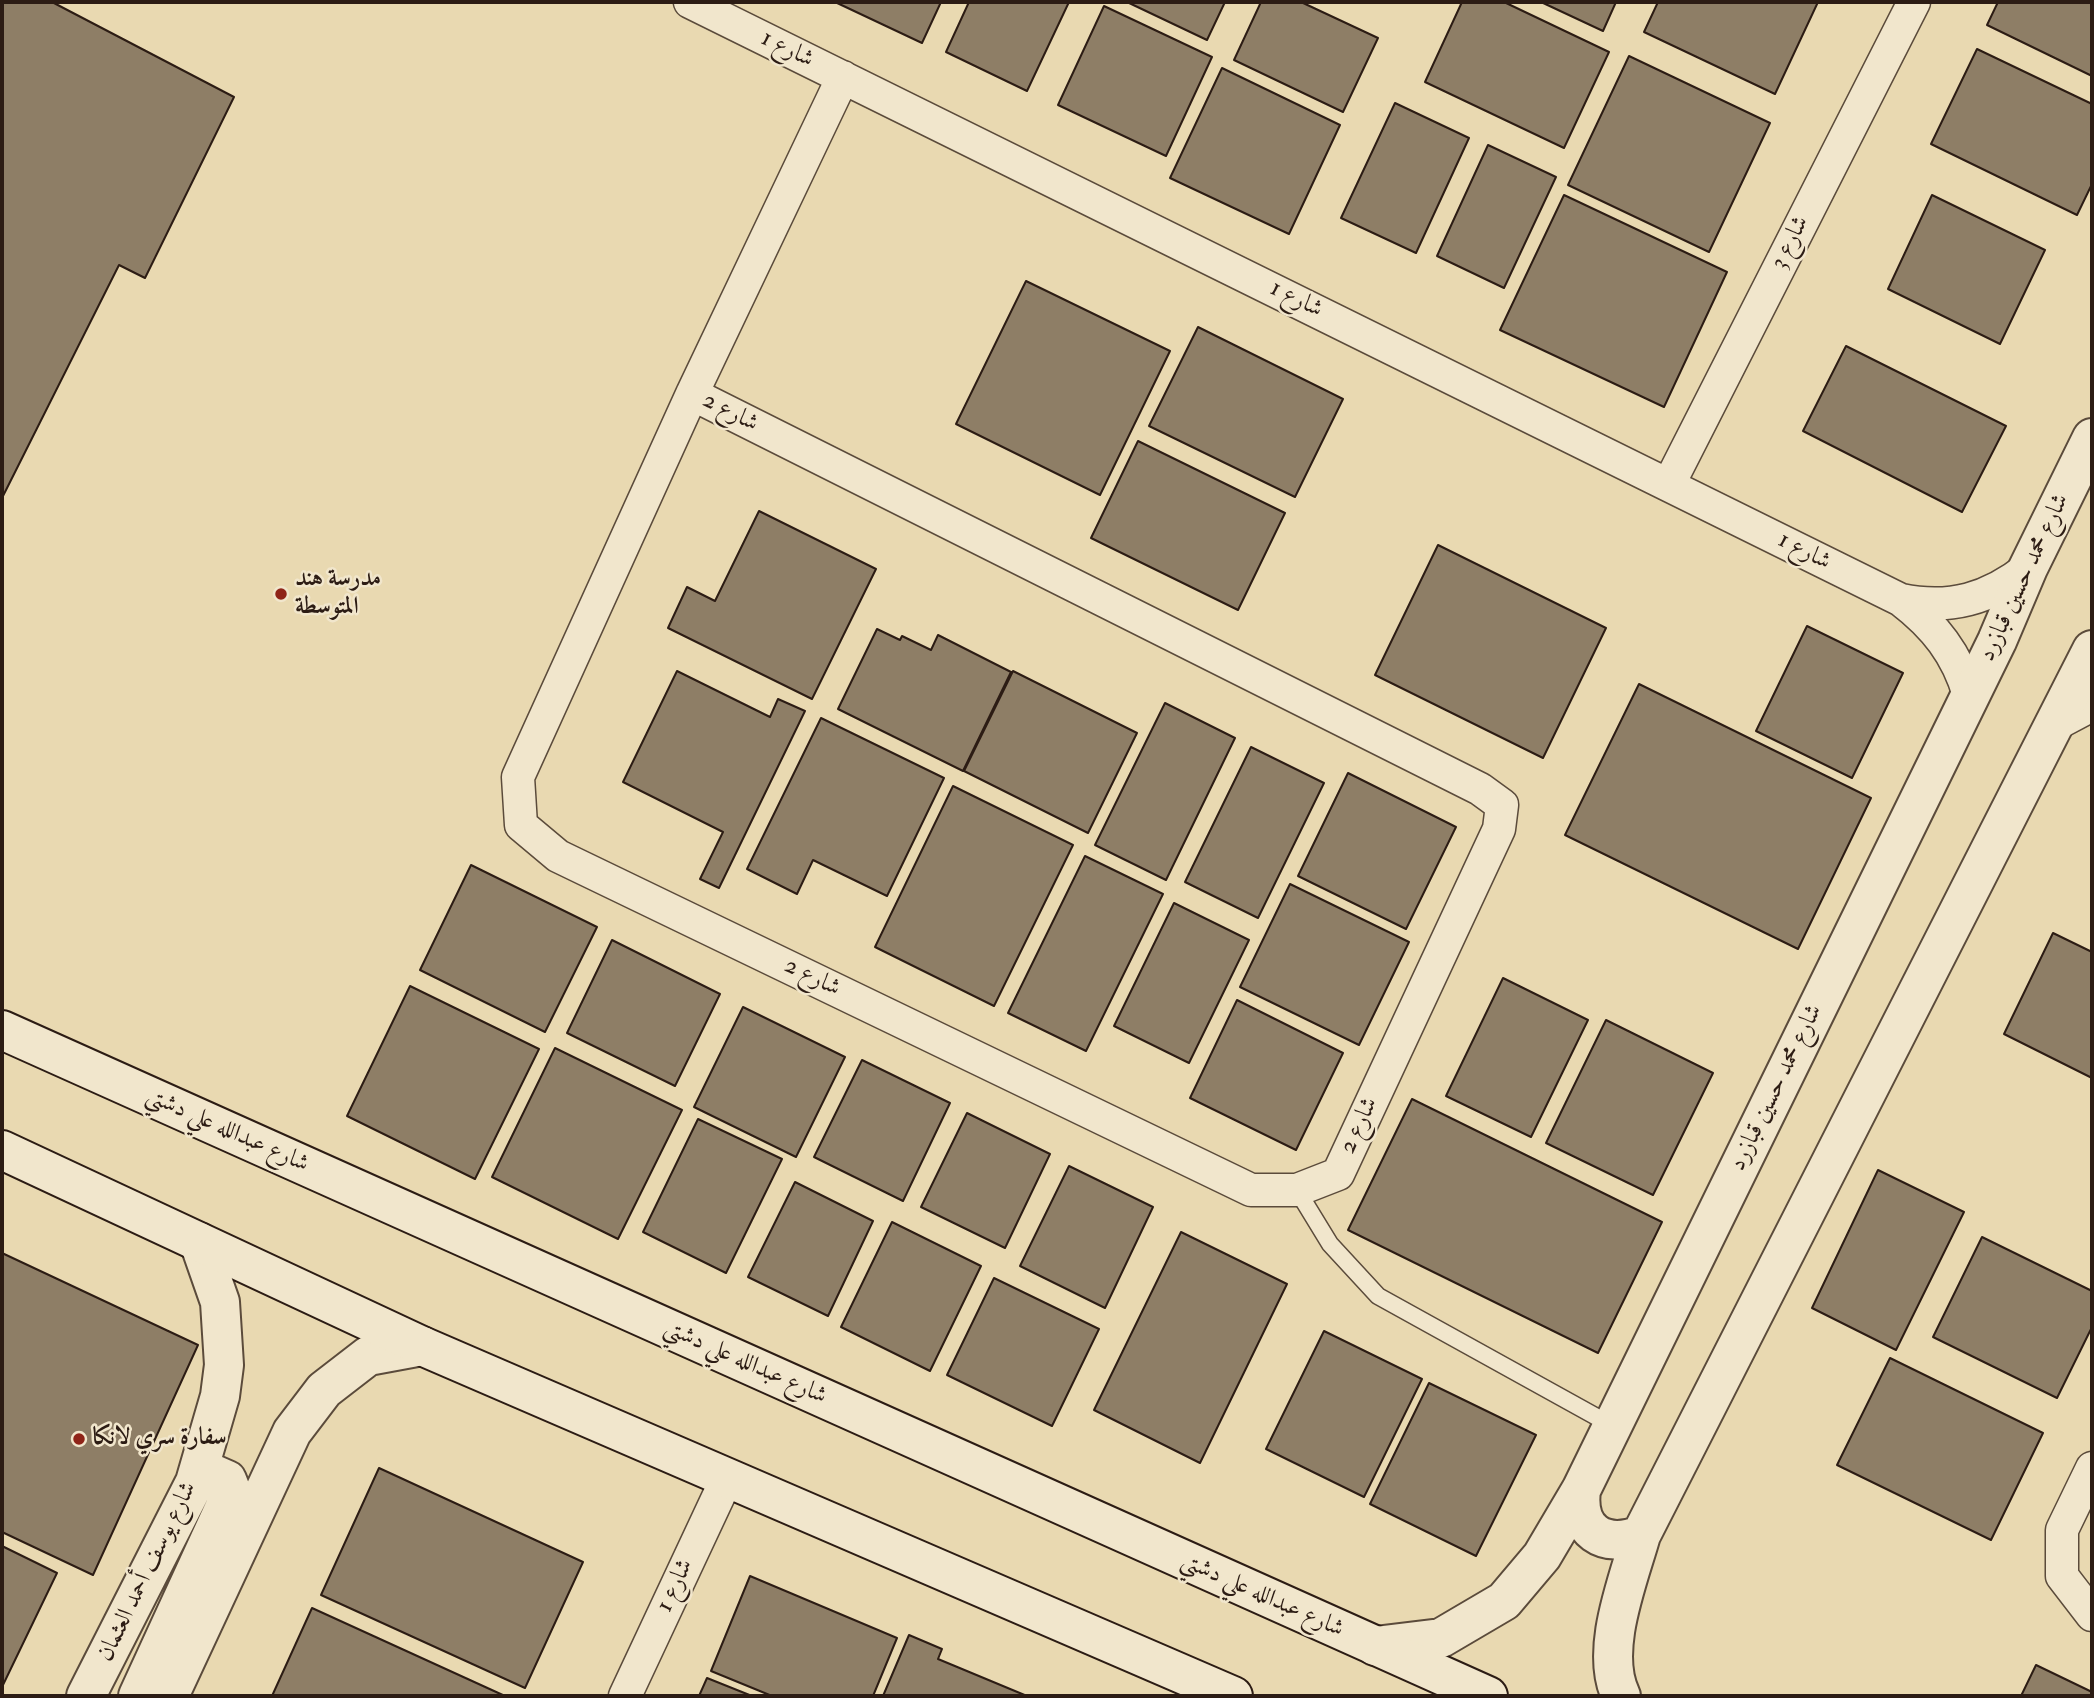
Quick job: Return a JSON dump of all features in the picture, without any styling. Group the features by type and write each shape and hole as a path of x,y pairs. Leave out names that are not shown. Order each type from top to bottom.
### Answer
{"street":[{"name":"شارع 1","path":"690,2 1901,600 1932,626 1944,641 1959,667 1969,695"},
{"name":"شارع 3","path":"1669,484 1914,2"},
{"name":"شارع 2","path":"692,394 1480,789 1502,805 1499,829 1338,1174 1297,1190 1251,1190 558,856 521,825 518,777 692,394 843,77"},
{"name":"شارع محمد حسين قبازرد","path":"1375,1646 1441,1638 1504,1601 1542,1556 1581,1490 1613,1426 2092,438"},
{"name":"شارع 1","path":"1901,600 1946,605 1969,601 1990,594 2028,568"},
{"path":"1621,1696 1614,1681 1615,1624 1641,1535 2092,650"},
{"path":"2056,724 2092,705"},
{"name":"شارع عبدالله علي دشتي","path":"2,1030 1488,1696"},
{"path":"2,1150 422,1346 1233,1696"},
{"name":"شارع يوسف أحمد العثمان","path":"86,1696 195,1482 220,1396 224,1365 220,1302 199,1242"},
{"path":"169,1696 292,1432 324,1390 368,1356 422,1346"},
{"path":"2092,1468 2062,1530 2062,1576 2092,1615"},
{"path":"138,1696 229,1498 231,1490 220,1475 211,1473 195,1482"},
{"name":"شارع 1","path":"625,1696 728,1476"},
{"path":"1581,1490 1579,1506 1584,1521 1595,1534 1610,1541 1626,1541 1641,1535"}],"lane":[{"path":"1297,1190 1330,1244 1378,1296 1613,1426"}],"building":[{"path":"2,2 52,2 234,97 145,278 119,265 2,498"},
{"path":"835,2 941,2 922,43"},
{"path":"969,2 1069,2 1027,91 946,52"},
{"path":"1127,2 1225,2 1207,40"},
{"path":"1261,2 1301,2 1378,38 1343,112 1234,60"},
{"path":"1462,2 1504,2 1609,52 1564,148 1425,82"},
{"path":"1541,2 1616,2 1603,31"},
{"path":"1658,2 1818,2 1775,94 1644,32"},
{"path":"1998,2 2092,2 2092,76 1987,25"},
{"path":"1104,6 1212,57 1166,156 1058,105"},
{"path":"1977,49 2092,104 2092,184 2077,215 1931,144"},
{"path":"1629,56 1770,123 1709,252 1568,185"},
{"path":"1222,68 1340,125 1289,234 1170,178"},
{"path":"1395,103 1469,138 1416,253 1341,218"},
{"path":"1488,145 1556,177 1504,288 1437,256"},
{"path":"1564,195 1727,272 1664,407 1500,330"},
{"path":"1932,195 2045,250 2000,344 1888,289"},
{"path":"1026,281 1170,351 1100,495 956,424"},
{"path":"1198,327 1343,399 1295,497 1149,426"},
{"path":"1846,346 2006,426 1962,512 1803,431"},
{"path":"1138,441 1285,513 1238,610 1091,538"},
{"path":"759,511 876,569 812,699 668,628 687,587 715,601"},
{"path":"1438,545 1606,628 1543,758 1375,675"},
{"path":"1807,626 1903,673 1852,778 1756,731"},
{"path":"877,629 900,640 902,636 931,650 938,635 1011,672 963,771 838,709"},
{"path":"677,671 770,717 778,699 805,711 719,888 700,879 723,832 623,782"},
{"path":"1013,671 1137,733 1088,833 964,771"},
{"path":"1639,684 1871,798 1798,949 1565,835"},
{"path":"1165,703 1235,738 1166,880 1095,845"},
{"path":"821,718 944,778 887,896 813,860 797,894 747,869"},
{"path":"1251,747 1324,783 1258,918 1185,882"},
{"path":"1348,773 1456,827 1406,929 1298,876"},
{"path":"953,786 1073,845 994,1006 875,947"},
{"path":"1085,856 1163,894 1086,1051 1008,1013"},
{"path":"471,865 597,927 545,1032 420,970"},
{"path":"1290,884 1409,942 1359,1045 1240,987"},
{"path":"1174,903 1249,940 1189,1063 1114,1026"},
{"path":"2053,933 2092,952 2092,1078 2004,1034"},
{"path":"612,940 720,994 675,1086 567,1033"},
{"path":"1503,978 1588,1020 1531,1137 1446,1096"},
{"path":"410,986 539,1049 475,1179 347,1116"},
{"path":"1237,1000 1343,1053 1296,1150 1190,1098"},
{"path":"743,1007 845,1057 796,1157 694,1107"},
{"path":"1606,1020 1713,1073 1653,1195 1546,1143"},
{"path":"555,1048 682,1110 618,1239 492,1177"},
{"path":"862,1060 950,1103 903,1201 814,1157"},
{"path":"1412,1099 1662,1222 1598,1353 1348,1230"},
{"path":"967,1113 1050,1154 1005,1248 921,1207"},
{"path":"698,1119 782,1159 726,1273 643,1232"},
{"path":"1069,1166 1153,1207 1105,1308 1020,1266"},
{"path":"1878,1170 1964,1212 1896,1350 1812,1308"},
{"path":"795,1182 873,1221 828,1316 748,1277"},
{"path":"892,1222 981,1266 930,1371 841,1327"},
{"path":"1181,1232 1287,1284 1200,1463 1094,1410"},
{"path":"1982,1237 2092,1291 2092,1327 2057,1398 1933,1337"},
{"name":"سفارة سري لانكا","path":"2,1253 198,1345 93,1575 2,1532"},
{"path":"994,1278 1099,1329 1052,1426 947,1375"},
{"path":"1324,1331 1422,1379 1364,1497 1266,1449"},
{"path":"1890,1358 2043,1433 1991,1540 1837,1465"},
{"path":"1429,1383 1536,1435 1476,1556 1370,1504"},
{"path":"379,1468 583,1562 525,1688 321,1595"},
{"path":"2,1546 57,1573 2,1687"},
{"path":"750,1576 897,1638 873,1696 772,1696 711,1671"},
{"path":"312,1608 505,1696 272,1696"},
{"path":"909,1635 942,1649 938,1659 1027,1696 883,1696"},
{"path":"2036,1665 2092,1692 2092,1696 2021,1696"},
{"path":"707,1678 752,1696 699,1696"}],"place":[{"name":"مدرسة هند المتوسطة","path":"281,594"},
{"name":"سفارة سري لانكا","path":"79,1439"}]}
